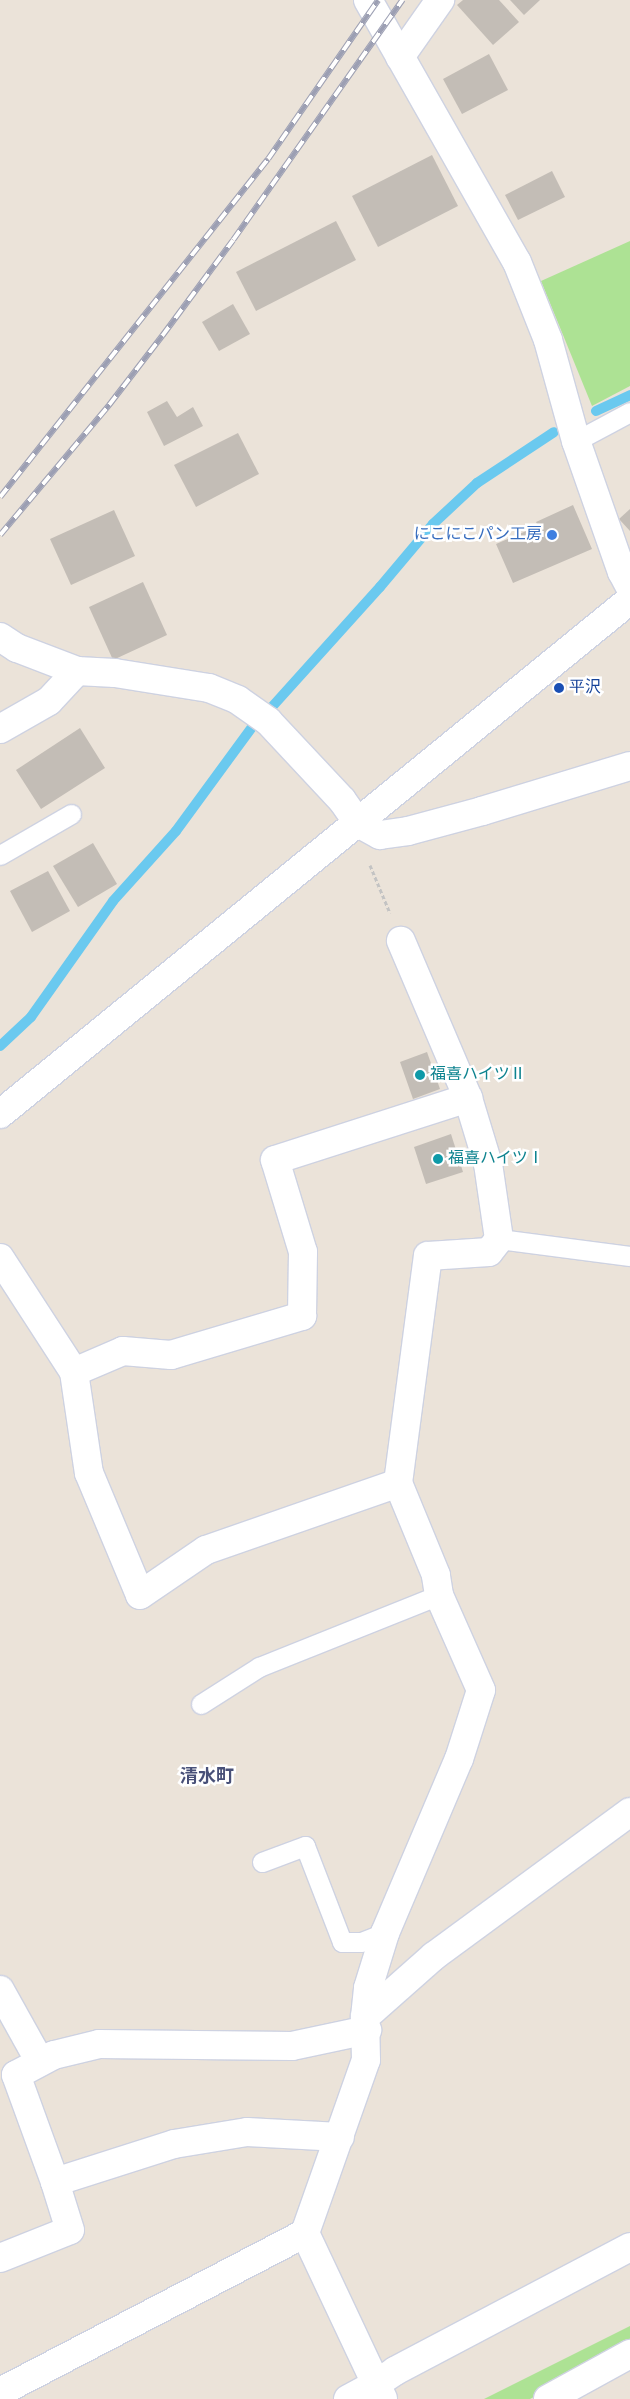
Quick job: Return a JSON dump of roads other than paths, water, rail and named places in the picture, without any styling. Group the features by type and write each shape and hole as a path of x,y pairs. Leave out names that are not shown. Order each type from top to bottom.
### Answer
{"street":[{"path":"368,0 517,262 548,340 576,441 622,572 630,587"},
{"path":"400,56 440,0"},
{"path":"0,1114 630,600"},
{"path":"0,636 17,648 77,671 115,673 209,688 238,700 268,721 342,800 358,823 380,835 408,831 482,811 630,766"},
{"path":"0,729 49,700 77,671"},
{"path":"0,2392 305,2233 366,2060 368,1988 385,1933 459,1759 481,1690 439,1595 436,1575 398,1483 428,1256 490,1252 499,1240 488,1164 468,1098 401,941"},
{"path":"74,1372 123,1351 171,1355 302,1316 303,1252 275,1160 468,1098"},
{"path":"0,1258 74,1372 89,1474 140,1595 206,1550 398,1483"},
{"path":"0,2258 70,2230 55,2182 16,2075 54,2055 99,2044 292,2046 366,2024 434,1956 630,1812"},
{"path":"0,1990 40,2062"},
{"path":"55,2182 174,2144 247,2132 340,2137"},
{"path":"305,2233 380,2392"},
{"path":"348,2399 380,2392 394,2371 630,2248"},
{"path":"548,2399 630,2354"}],"lane":[{"path":"576,441 630,412"},
{"path":"0,855 71,814"},
{"path":"499,1240 630,1256"},
{"path":"201,1704 259,1667 439,1595"},
{"path":"262,1862 305,1846 342,1942 361,1942 385,1933"}],"waterway":[{"path":"596,411 630,395"},
{"path":"271,708 380,587 433,524 477,483 554,432"},
{"path":"0,1046 31,1017 113,901 176,831 252,727"}],"railway":[{"path":"0,497 268,159 378,0"},
{"path":"0,535 109,405 162,336 233,240 402,0"}],"place":[{"name":"にこにこパン工房","path":"552,535"},
{"name":"平沢","path":"559,688"},
{"name":"福喜ハイツⅡ","path":"420,1075"},
{"name":"福喜ハイツⅠ","path":"438,1159"}],"district":[{"name":"清水町","path":"207,1778"}]}
